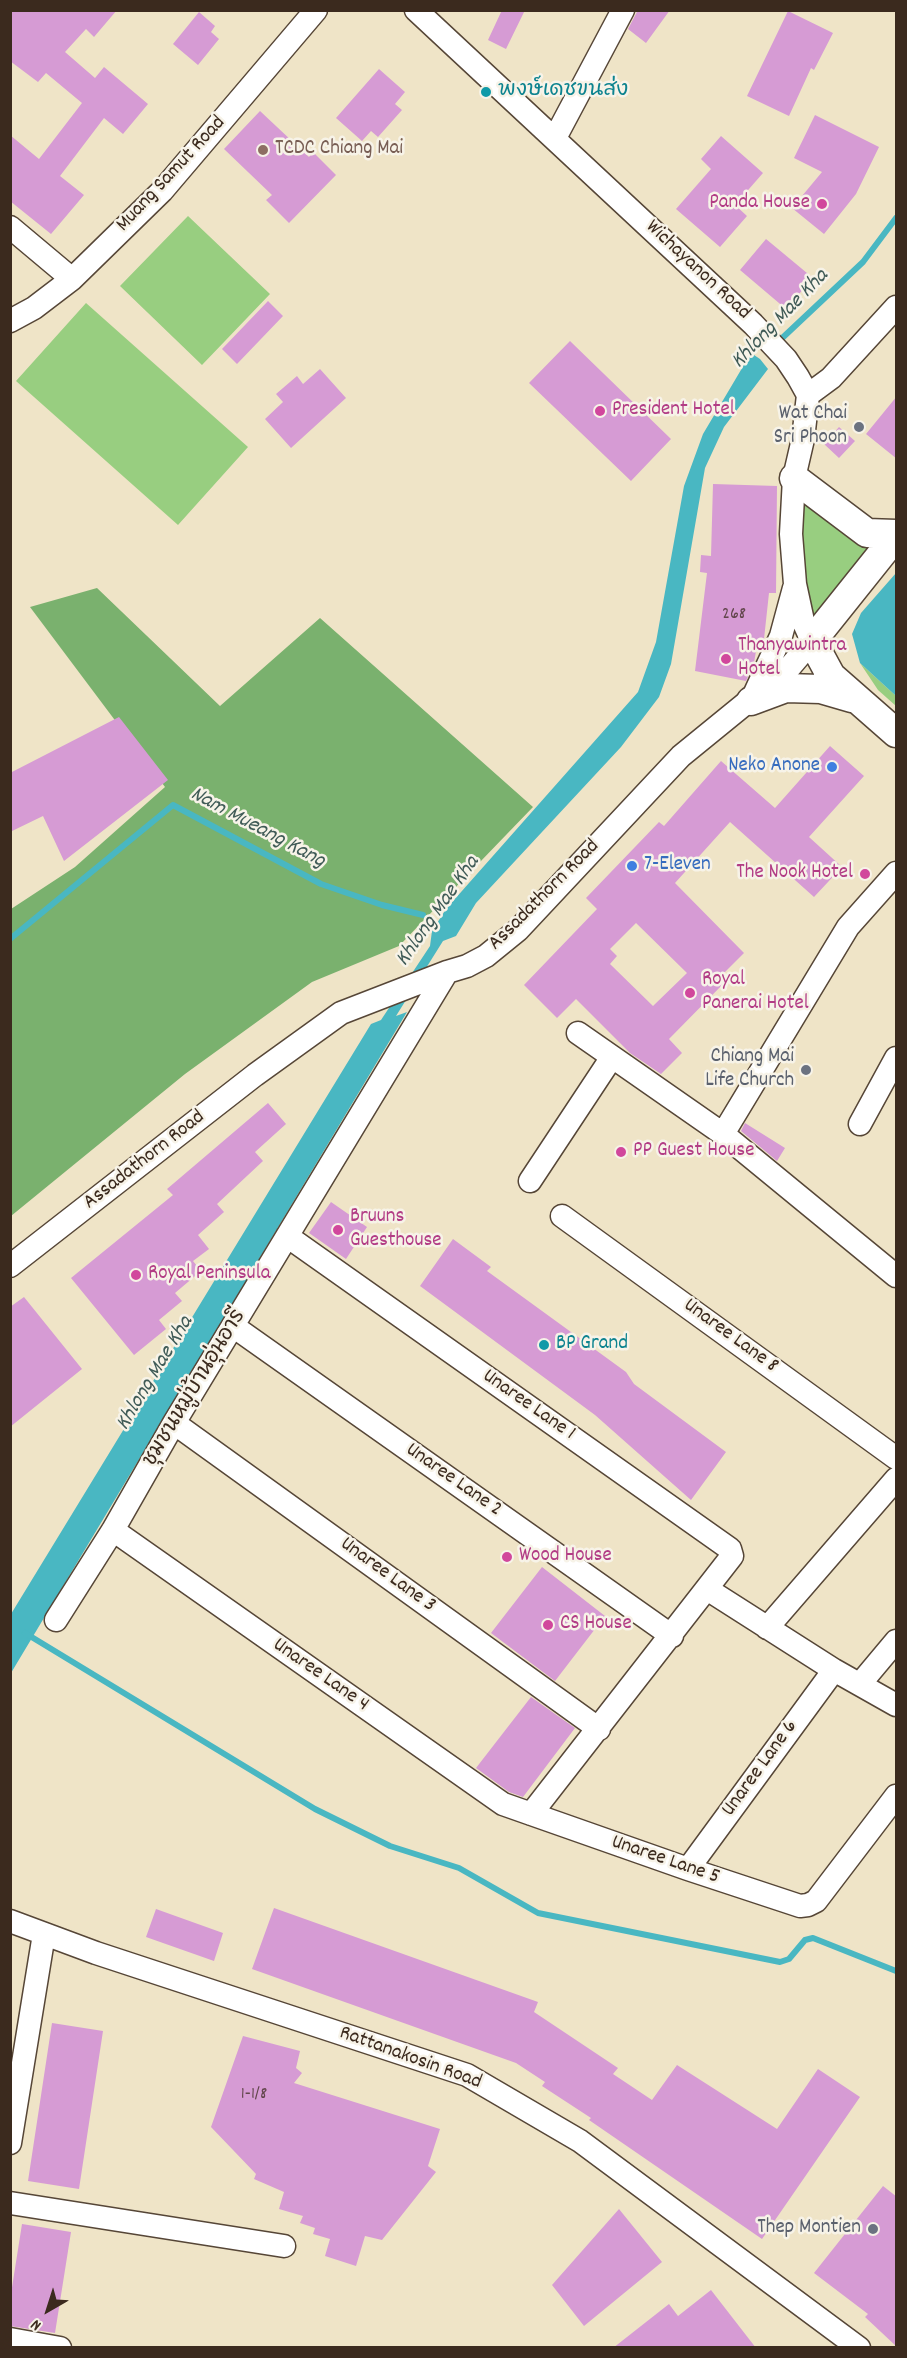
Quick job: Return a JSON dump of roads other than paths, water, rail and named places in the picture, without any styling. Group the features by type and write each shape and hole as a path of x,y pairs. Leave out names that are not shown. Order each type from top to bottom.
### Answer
{"main road":[{"path":"794,478 867,533 897,535"},
{"path":"897,535 812,641 831,676 897,733"},
{"path":"847,598 835,635 837,652 847,676 865,704"},
{"path":"751,701 786,688 811,688 839,693 865,704"}],"street":[{"path":"555,138 623,10"},
{"name":"Wichayanon Road","path":"415,12 555,138 753,324 786,359 808,395"},
{"name":"Muang Samut Road","path":"10,321 34,308 72,279 162,191 319,13"},
{"path":"10,227 72,279"},
{"path":"812,641 803,621 795,584 791,534 794,478 803,439 808,395 831,378 897,307"},
{"path":"751,701 782,636 795,584"},
{"name":"Assadathorn Road","path":"10,1266 255,1075 341,1013 467,966 486,956 518,930 681,756 789,668 812,641"},
{"path":"723,1134 848,927 897,873"},
{"name":"ชุมชนหมู่บ้านอุ่นอารี","path":"56,1620 113,1530 174,1423 447,972"},
{"path":"578,1033 723,1134 897,1275"},
{"path":"530,1181 612,1057"},
{"path":"860,1124 897,1058"},
{"name":"Unaree Lane 8","path":"562,1216 897,1458"},
{"name":"Unaree Lane 1","path":"287,1236 730,1548 732,1556 707,1589"},
{"name":"Unaree Lane 2","path":"233,1326 672,1636"},
{"name":"Unaree Lane 3","path":"174,1423 599,1729"},
{"path":"767,1628 897,1479"},
{"name":"Unaree Lane 4","path":"113,1530 485,1793 503,1804 531,1814"},
{"path":"531,1814 707,1589 834,1670 897,1705"},
{"path":"860,1684 897,1641"},
{"name":"Unaree Lane 6","path":"688,1869 834,1670"},
{"name":"Unaree Lane 5","path":"531,1814 800,1906 816,1901 897,1796"},
{"name":"Rattanakosin Road","path":"10,1921 467,2075 580,2141 858,2346"},
{"path":"10,2143 44,1934"},
{"path":"10,2203 284,2246"},
{"path":"10,2339 60,2348"}],"water":[{"path":"751,353 768,369 724,427 705,468 671,664 659,697 621,747 476,903 456,936 443,941 396,1016 407,1012 11,1673 11,1614 371,1024 381,1020 430,946 432,931 446,909 638,692 656,642 684,486 703,434"},
{"path":"896,573 896,696 860,663 852,634 861,613"}],"waterway":[{"name":"Khlong Mae Kha","path":"778,342 863,262 896,218"},
{"name":"Nam Mueang Kang","path":"10,939 173,805 321,884 382,905 423,915"},
{"path":"25,1633 315,1809 390,1846 459,1868 538,1913 780,1962 789,1959 805,1940 813,1938 896,1971"}],"place":[{"name":"พงษ์เดชขนส่ง","path":"486,92"},
{"name":"TCDC Chiang Mai","path":"263,150"},
{"name":"Panda House","path":"822,204"},
{"name":"President Hotel","path":"600,411"},
{"name":"Wat Chai Sri Phoon","path":"859,427"},
{"name":"Thanyawintra Hotel","path":"726,659"},
{"name":"Neko Anone","path":"832,767"},
{"name":"7-Eleven","path":"632,866"},
{"name":"The Nook Hotel","path":"865,874"},
{"name":"Royal Panerai Hotel","path":"690,993"},
{"name":"Chiang Mai Life Church","path":"806,1070"},
{"name":"PP Guest House","path":"621,1152"},
{"name":"Bruuns Guesthouse","path":"338,1230"},
{"name":"Royal Peninsula","path":"136,1275"},
{"name":"BP Grand","path":"544,1345"},
{"name":"Wood House","path":"507,1557"},
{"name":"CS House","path":"548,1625"},
{"name":"Thep Montien","path":"873,2229"}]}
